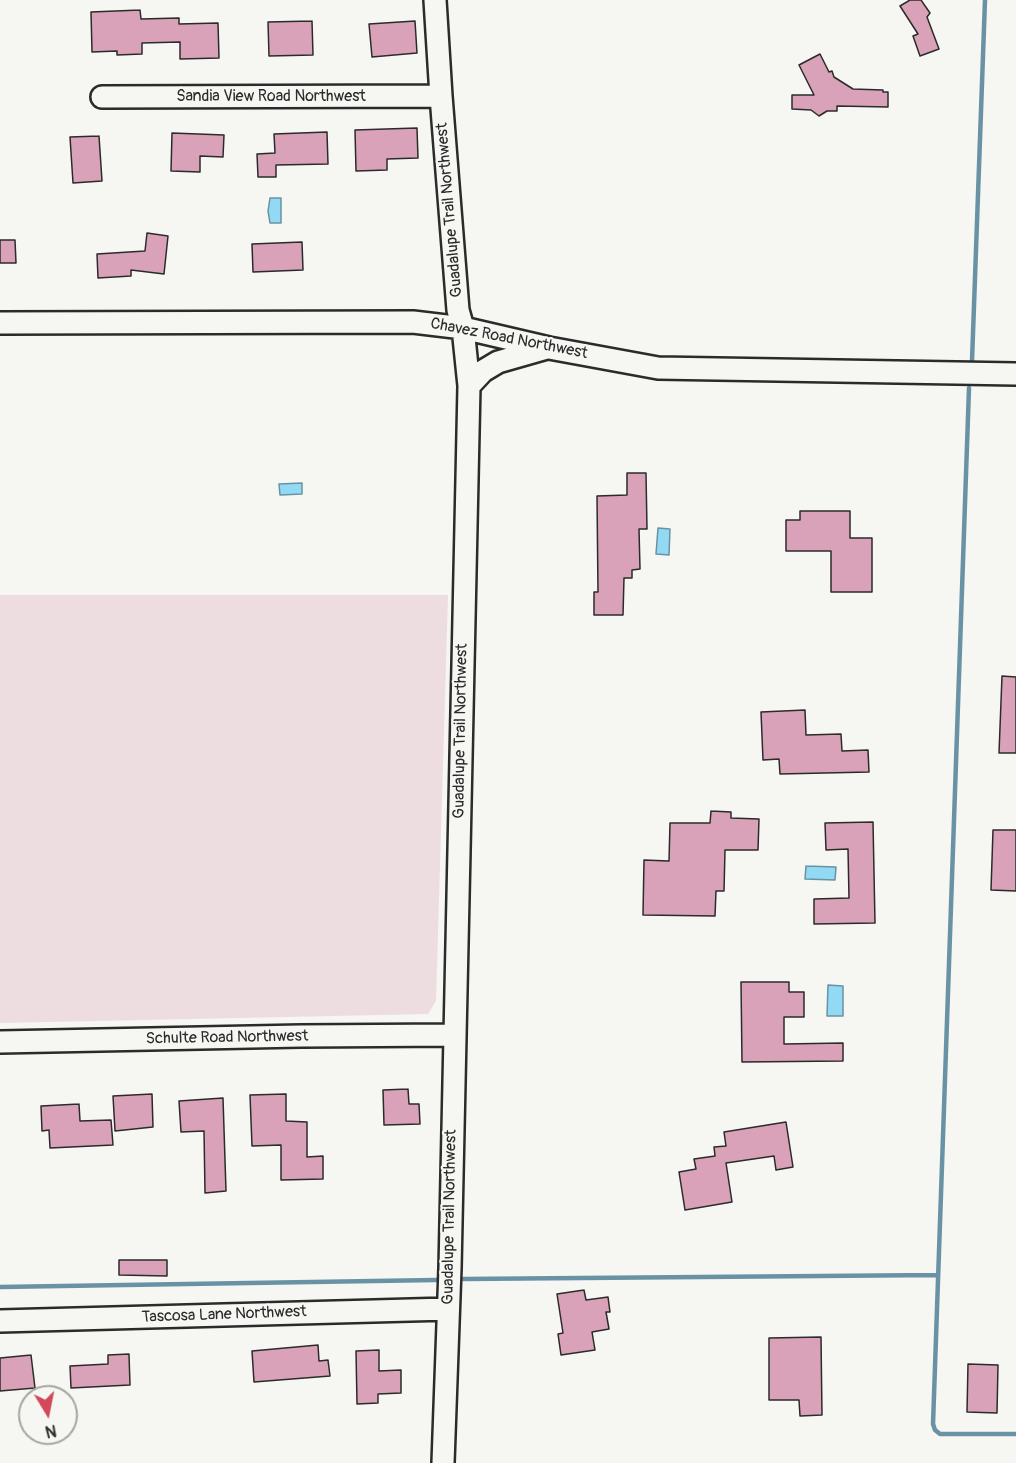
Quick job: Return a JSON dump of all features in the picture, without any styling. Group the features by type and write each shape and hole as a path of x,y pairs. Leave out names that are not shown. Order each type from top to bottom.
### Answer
{"street":[{"name":"Guadalupe Trail Northwest","path":"435,0 458,310 463,328 469,386 443,1463"},
{"name":"Sandia View Road Northwest","path":"102,97 441,96"},
{"name":"Chavez Road Northwest","path":"0,323 413,322 463,328 549,348 658,368 1016,374"},
{"path":"469,386 483,371 498,362 549,348"},
{"name":"Schulte Road Northwest","path":"0,1042 454,1035"},
{"name":"Tascosa Lane Northwest","path":"0,1321 448,1309"}],"shaded area":[{"path":"0,595 448,595 436,1001 428,1014 0,1023"}],"water":[{"path":"270,198 281,198 281,223 270,223 268,211"},
{"path":"302,483 302,494 280,495 279,484"},
{"path":"658,528 670,529 669,555 656,554"},
{"path":"806,866 836,867 835,880 805,879"},
{"path":"828,985 843,986 843,1016 827,1016"}],"building":[{"path":"910,0 921,0 930,13 927,17 939,49 920,56 913,36 918,34 900,6"},
{"path":"140,10 141,19 179,18 179,24 218,23 219,58 180,59 180,42 142,43 142,54 117,55 117,51 92,52 91,12"},
{"path":"312,21 313,55 269,56 268,22"},
{"path":"415,21 417,53 372,57 369,24"},
{"path":"820,54 829,72 832,71 834,77 853,89 888,92 888,107 837,106 837,111 827,111 819,116 811,110 792,109 792,95 814,95 799,65"},
{"path":"417,128 418,158 387,159 387,170 356,171 355,130"},
{"path":"327,132 328,164 276,165 276,177 258,177 257,154 275,153 274,134"},
{"path":"172,133 224,135 223,157 200,156 200,172 171,171"},
{"path":"99,136 102,181 73,183 70,137"},
{"path":"147,233 168,236 164,274 131,270 131,276 98,278 97,254 145,251"},
{"path":"0,240 15,240 16,263 0,263"},
{"path":"302,242 303,270 253,272 252,244"},
{"path":"627,473 646,473 647,529 639,529 640,569 632,570 632,578 624,578 623,615 594,615 594,592 598,592 597,496 627,495"},
{"path":"800,511 850,511 850,538 872,538 872,592 831,592 831,551 786,551 786,520 800,520"},
{"path":"1002,676 1016,677 1016,753 999,753"},
{"path":"805,710 806,735 841,734 842,751 868,750 869,772 780,774 779,759 763,760 761,712"},
{"path":"711,811 731,812 731,818 759,819 758,850 725,850 724,891 716,891 715,916 643,915 644,860 669,861 670,823 710,823"},
{"path":"873,822 875,923 814,924 814,899 849,898 848,849 826,850 825,823"},
{"path":"993,830 1016,830 1016,891 991,890"},
{"path":"741,982 789,982 789,992 804,992 804,1017 784,1017 784,1044 843,1043 843,1061 742,1062"},
{"path":"408,1089 409,1104 419,1104 420,1124 384,1125 383,1090"},
{"path":"152,1094 153,1127 115,1131 113,1096"},
{"path":"286,1094 286,1121 307,1122 307,1157 323,1156 323,1179 281,1180 281,1145 252,1146 250,1095"},
{"path":"223,1098 226,1191 205,1193 204,1131 181,1132 179,1101"},
{"path":"79,1104 80,1121 111,1120 113,1145 50,1148 49,1130 42,1131 41,1106"},
{"path":"786,1122 793,1167 776,1170 774,1156 726,1163 732,1202 685,1210 679,1172 696,1169 694,1159 715,1156 714,1147 726,1146 724,1132"},
{"path":"119,1260 167,1260 167,1276 119,1275"},
{"path":"584,1290 586,1300 608,1297 610,1312 606,1312 609,1329 592,1332 595,1350 561,1355 558,1334 563,1333 557,1294"},
{"path":"821,1337 822,1415 800,1416 799,1400 769,1400 769,1338"},
{"path":"318,1345 319,1361 328,1360 330,1376 254,1382 252,1351"},
{"path":"379,1350 379,1371 401,1370 401,1393 378,1394 378,1403 357,1404 356,1351"},
{"path":"129,1354 130,1385 78,1388 78,1385 71,1385 70,1366 108,1364 108,1355"},
{"path":"31,1355 35,1385 18,1385 18,1389 0,1391 0,1358"},
{"path":"968,1364 998,1365 997,1413 967,1412"}],"waterway":[{"path":"972,361 985,0"},
{"path":"969,388 933,1424 935,1430 940,1434 1016,1434"},
{"path":"463,1279 938,1275"},
{"path":"0,1287 436,1280"}]}
